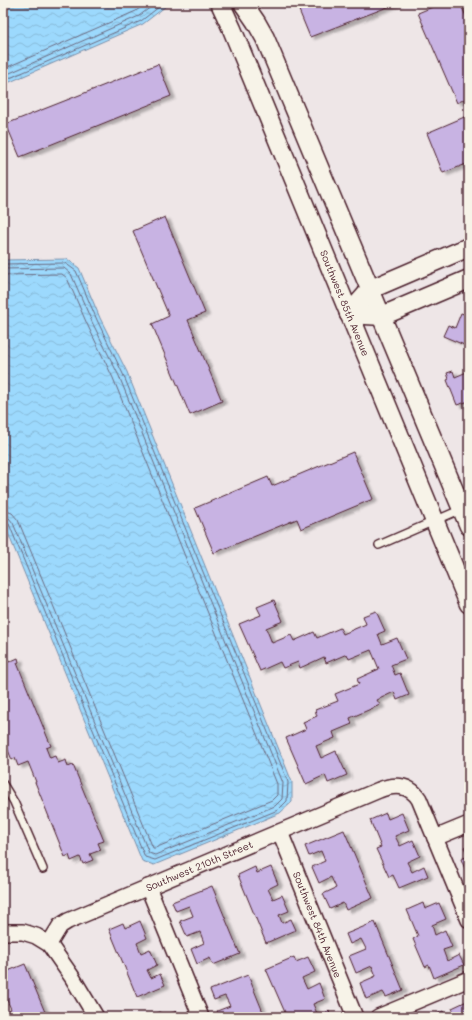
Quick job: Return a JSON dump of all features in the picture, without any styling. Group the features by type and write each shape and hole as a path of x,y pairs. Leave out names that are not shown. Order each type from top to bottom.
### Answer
{"street":[{"name":"Southwest 85th Avenue","path":"220,3 469,604"},
{"path":"243,3 265,38 469,526"},
{"path":"349,314 371,289 469,247"},
{"path":"349,314 382,316 469,280"},
{"name":"Southwest 210th Street","path":"49,944 60,926 65,922 379,790 390,787 405,787 412,791 419,799 435,838"},
{"path":"469,824 435,838 469,920"},
{"name":"Southwest 84th Avenue","path":"280,832 355,1017"},
{"path":"148,887 200,1017"},
{"path":"3,932 23,932 40,938 49,944 72,977 96,1017"},
{"path":"378,1017 469,979"}],"lane":[{"path":"379,545 462,509"},
{"path":"3,784 14,802 43,869"}],"water":[{"path":"3,3 170,3 143,24 3,85"},
{"path":"67,259 79,268 100,318 127,372 292,782 292,802 280,813 154,865 142,861 3,521 3,260"}],"building":[{"path":"296,3 398,3 310,37"},
{"path":"442,3 460,3 469,23 469,97 457,103 418,13"},
{"path":"158,64 171,96 20,157 6,124"},
{"path":"469,115 469,163 443,173 427,133"},
{"path":"165,217 205,313 188,320 222,401 190,415 152,324 169,316 133,231"},
{"path":"461,313 469,316 469,347 443,336 448,325 455,328"},
{"path":"453,371 455,377 469,371 469,401 457,405 447,380 449,379 447,373"},
{"path":"353,452 373,499 301,529 297,519 214,553 195,508 268,477 272,486"},
{"path":"274,600 283,621 266,628 272,643 291,635 294,641 314,632 317,638 340,628 343,634 366,624 363,616 376,611 385,631 378,634 382,644 397,638 406,659 391,665 395,675 400,673 409,695 397,700 394,692 377,700 380,705 350,718 352,724 333,732 335,738 316,746 321,758 336,751 347,775 328,783 325,775 306,784 286,738 306,729 303,722 317,716 315,710 338,701 335,694 359,684 357,679 379,669 371,650 349,659 347,654 326,663 324,657 300,668 298,662 283,668 280,662 260,671 239,624 261,615 257,607"},
{"path":"18,658 19,662 17,663 51,746 46,748 50,758 55,756 58,763 66,760 68,767 73,765 104,841 98,843 101,850 90,854 93,860 83,864 80,857 71,861 69,855 65,857 28,762 18,766 15,758 12,760 3,738 3,661 8,659 9,662"},
{"path":"386,813 388,819 402,813 409,830 395,836 400,846 413,840 420,856 407,862 412,872 424,866 428,876 399,888 393,875 389,877 376,849 381,847 370,820"},
{"path":"344,830 373,898 346,910 343,903 330,909 323,894 336,888 331,877 319,883 312,867 325,861 321,851 309,856 305,846"},
{"path":"469,845 469,879 461,859 468,856 464,847"},
{"path":"255,867 257,873 271,867 278,884 268,889 273,899 282,895 289,911 279,915 282,923 291,919 296,930 266,943 238,875"},
{"path":"212,886 240,954 213,965 210,958 197,964 191,949 204,943 200,932 187,937 180,921 193,916 189,906 176,911 172,902"},
{"path":"423,903 425,909 439,903 446,919 432,925 435,935 445,930 452,947 443,950 447,961 459,955 464,965 434,978 429,965 425,967 413,939 418,936 407,910"},
{"path":"140,921 147,938 137,943 141,953 150,949 157,965 147,970 151,978 160,974 165,985 137,997 109,929 123,923 125,928"},
{"path":"375,922 403,990 386,997 383,992 366,999 360,983 376,976 372,966 356,973 349,956 366,949 361,939 350,944 346,934"},
{"path":"294,957 296,962 308,957 315,972 302,978 307,989 319,983 325,999 313,1004 318,1016 329,1011 331,1017 287,1017 266,969"},
{"path":"25,964 47,1017 3,1017 3,1012 11,1009 6,998 3,1000 3,973"},
{"path":"248,975 265,1017 220,1017 217,1011 230,1006 225,996 214,1000 210,990"},
{"path":"469,1000 469,1017 456,1017 452,1008"},
{"path":"177,1011 179,1017 162,1017"},
{"path":"443,1011 446,1017 430,1017"},
{"path":"160,1012 162,1017 148,1017"}]}
